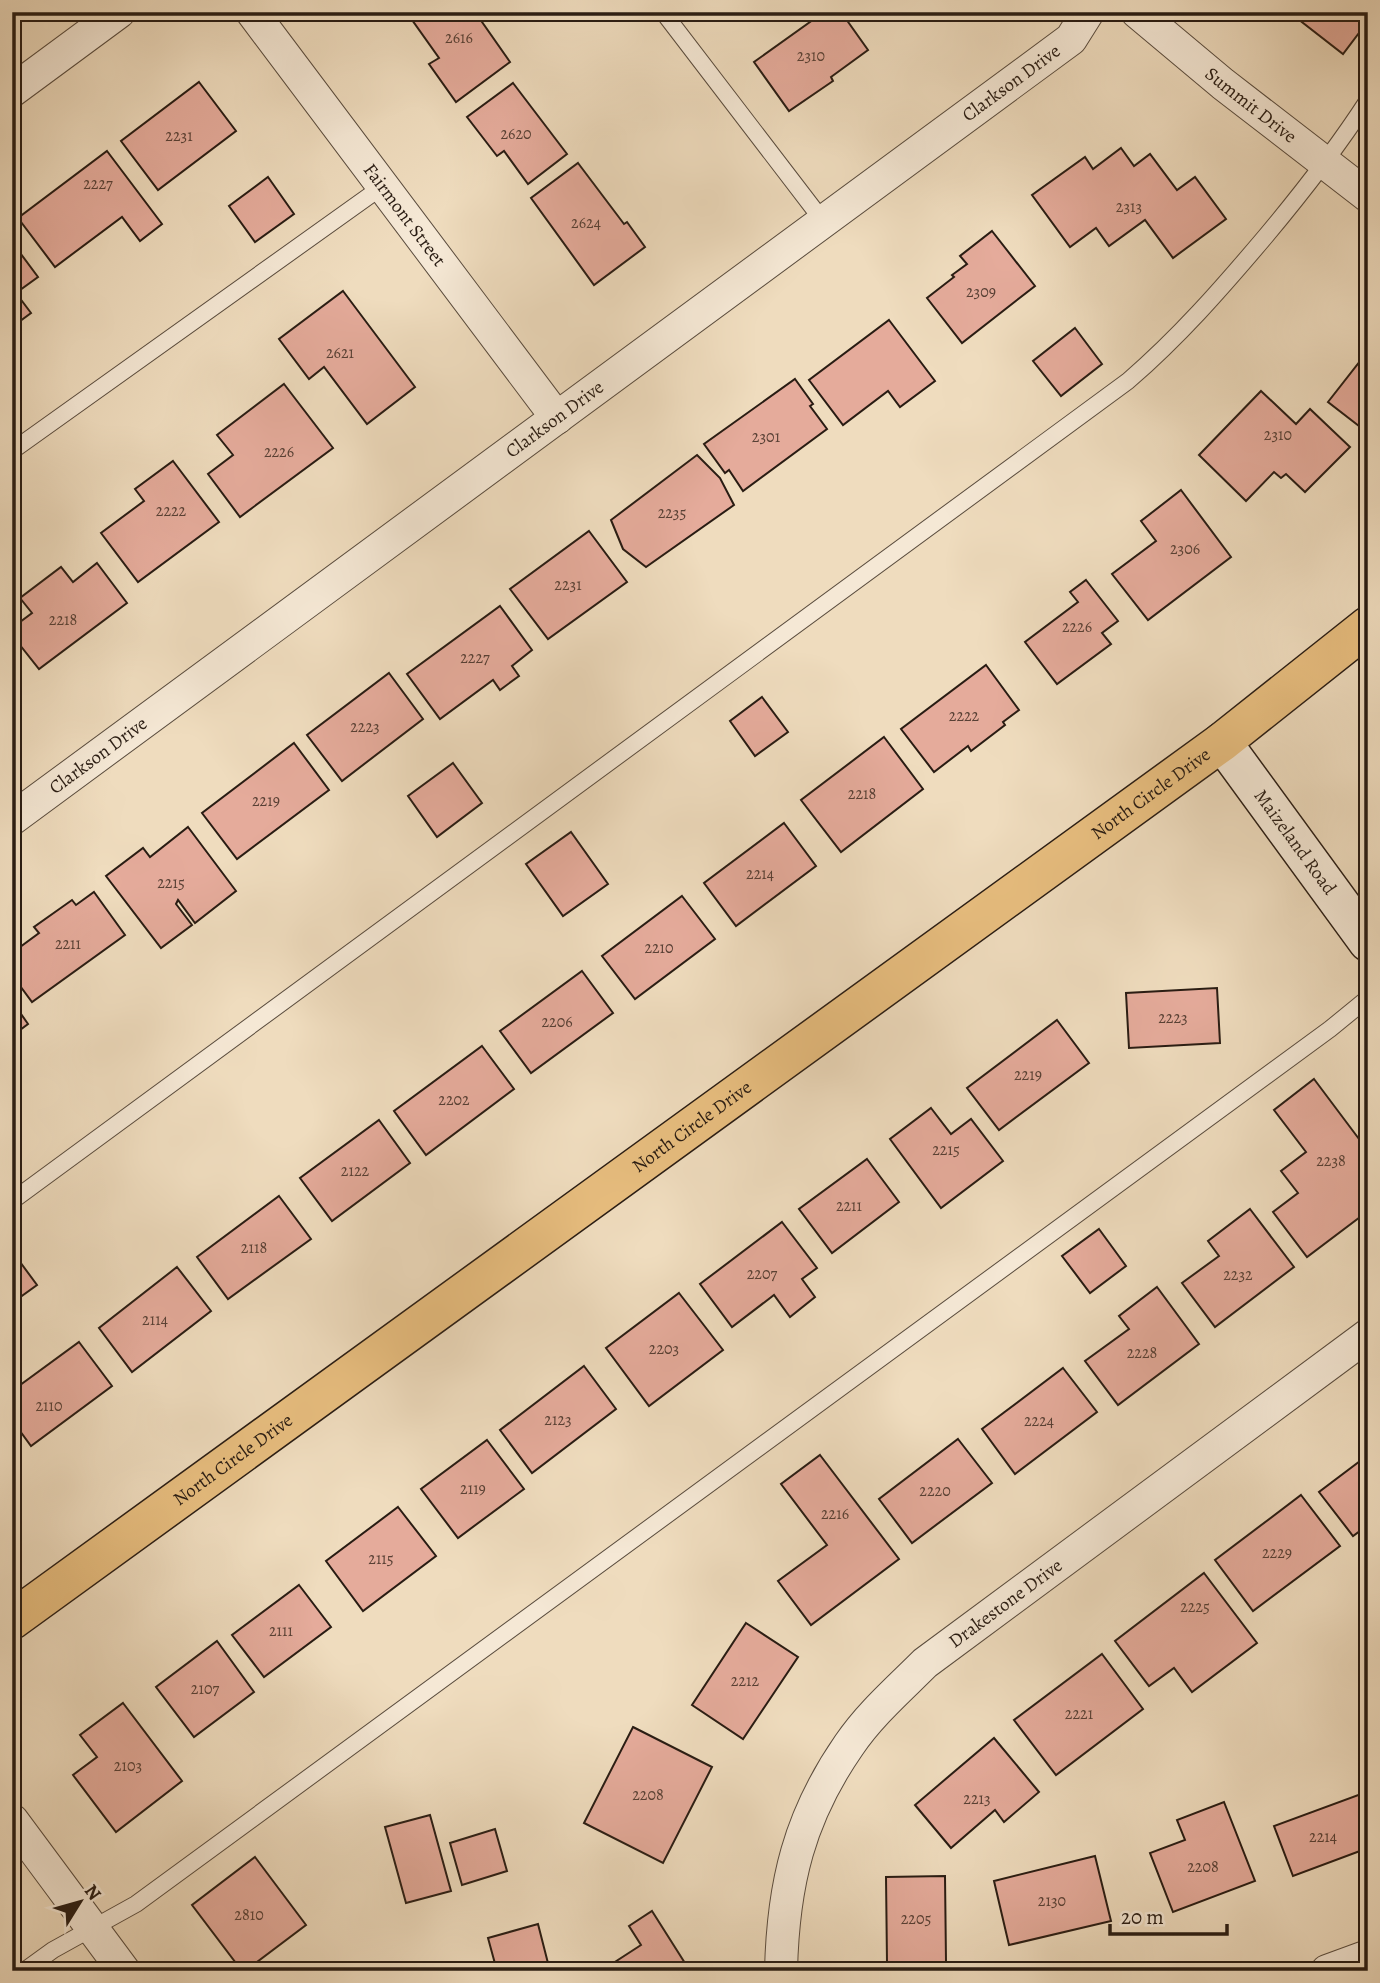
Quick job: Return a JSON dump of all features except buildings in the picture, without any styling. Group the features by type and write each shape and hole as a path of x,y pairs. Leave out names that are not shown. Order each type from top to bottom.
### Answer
{"main road":[{"name":"North Circle Drive","path":"12,1620 1222,742 1368,626"},
{"name":"Maizeland Road","path":"1222,742 1368,942"}],"street":[{"path":"12,91 119,12"},
{"name":"Fairmont Street","path":"252,12 557,418"},
{"name":"Clarkson Drive","path":"12,819 1071,39 1088,12"},
{"name":"Summit Drive","path":"1137,12 1223,84 1368,196"},
{"name":"Drakestone Drive","path":"781,1971 787,1887 800,1839 822,1788 850,1743 883,1704 925,1663 1368,1335"},
{"path":"12,1820 124,1971"},
{"path":"1327,1971 1368,1956"}],"lane":[{"path":"663,12 823,221"},
{"path":"12,1201 1128,381 1166,348 1219,292 1293,203 1368,100"},
{"path":"12,451 383,186"},
{"path":"24,1971 53,1950 136,1905 1368,998"}]}
